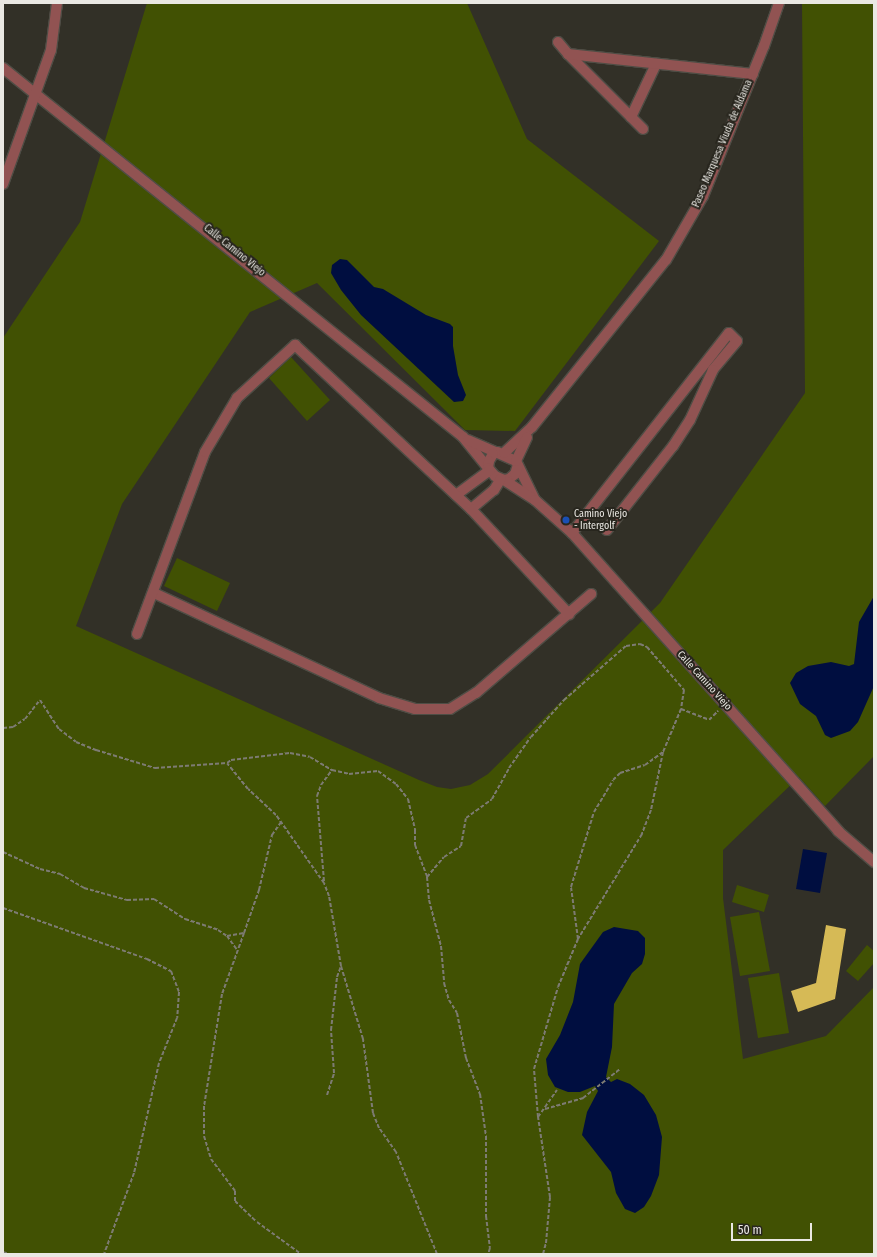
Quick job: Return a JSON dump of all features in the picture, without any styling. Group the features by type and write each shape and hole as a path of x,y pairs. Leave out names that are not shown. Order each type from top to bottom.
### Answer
{"street":[{"path":"3,184 34,93 51,50 57,3"},
{"name":"Paseo Marquesa Viuda de Aldama","path":"501,453 532,427 666,260 703,196 753,74 779,3"},
{"path":"558,42 568,54 643,129"},
{"path":"568,54 753,74"},
{"path":"631,117 656,64"},
{"name":"Calle Camino Viejo","path":"3,68 239,255 463,437 489,469"},
{"path":"572,533 729,333 737,341 713,370 686,426 673,446 607,530"},
{"path":"137,634 154,592 205,452 237,398 296,345 471,509 569,614"},
{"name":"Paseo Marquesa Viuda de Aldama","path":"517,463 532,427"},
{"name":"Calle Camino Viejo","path":"463,437 501,453"},
{"path":"456,495 489,469 492,454 501,453 517,463 514,476 502,479 494,490 471,509"},
{"name":"Calle Camino Viejo","path":"517,463 535,500"},
{"path":"489,469 502,479"},
{"name":"Calle Camino Viejo","path":"502,479 535,500 572,533 838,831 874,862"},
{"path":"154,592 380,698 415,709 450,709 476,693 591,594"}],"path":[{"path":"427,877 444,857 461,846 466,818 492,799 531,737 564,700 626,646 633,644 647,647 684,690 681,709 663,752 654,797 642,834 578,939 566,963 537,1053 534,1069 538,1117 550,1196 546,1243 543,1254"},
{"path":"3,728 13,727 26,719 40,700 59,729 76,742 103,753 155,768 227,763 231,760 290,753 310,756 332,770 354,774 378,771 396,784 408,799 412,811 415,845 427,877 429,900 441,946 444,983 449,1000 457,1013 462,1043 480,1094 486,1136 486,1216 490,1248 488,1254"},
{"path":"681,709 709,720 724,704"},
{"path":"578,939 571,887 594,812 613,780 620,773 645,765 663,752"},
{"path":"227,763 248,789 281,822 324,883 329,896 341,966 363,1039 373,1114 379,1128 396,1152 437,1254"},
{"path":"324,883 317,796 321,785 332,770"},
{"path":"281,822 272,835 259,890 222,994 204,1106 204,1136 212,1159 235,1191 235,1201 257,1222 301,1254"},
{"path":"3,852 40,869 60,874 84,888 127,900 154,899 185,919 227,936 238,950"},
{"path":"3,908 153,962 171,971 179,992 177,1018 159,1063 134,1173 104,1254"},
{"path":"227,936 244,933"},
{"path":"327,1095 334,1072 331,1030 337,977 341,966"},
{"path":"545,1109 583,1098 594,1092 620,1069"},
{"path":"538,1117 557,1090"},
{"path":"3,1252 9,1254"}],"green space":[{"path":"147,3 467,3 527,139 659,241 515,431 465,430 317,283 250,312 122,504 76,626 419,780 437,787 451,789 470,785 488,774 660,603 805,393 802,3 874,3 874,756 825,806 799,777 723,850 723,898 743,1059 826,1036 874,987 874,1254 3,1254 3,338 80,222"},
{"path":"291,357 330,400 307,421 269,378"},
{"path":"177,558 230,583 217,611 164,586"},
{"path":"737,885 769,895 764,912 732,902"},
{"path":"759,912 770,971 740,976 730,917"},
{"path":"867,945 874,951 874,963 858,981 846,971"},
{"path":"779,973 789,1033 758,1038 748,978"}],"shaded area":[{"path":"340,259 347,260 374,287 383,289 426,315 450,324 453,327 453,346 458,375 466,395 463,401 454,402 361,315 341,290 331,273 332,265"},
{"path":"874,596 874,686 858,722 850,731 831,738 825,735 816,716 800,704 790,683 796,673 808,666 831,662 849,666 854,664 859,622"},
{"path":"803,849 827,853 820,893 796,889"},
{"path":"614,927 638,931 645,938 645,954 642,964 632,973 614,1004 612,1047 606,1077 611,1082 617,1079 630,1084 644,1095 656,1115 662,1137 659,1175 651,1196 644,1207 635,1213 625,1209 616,1193 611,1172 582,1135 587,1112 598,1091 595,1086 580,1092 568,1092 555,1087 548,1075 546,1059 560,1035 573,1002 580,964 603,932"}],"building":[{"path":"826,925 846,929 835,999 798,1012 791,991 816,983"}],"place":[{"name":"Camino Viejo - Intergolf","path":"566,520"}]}
